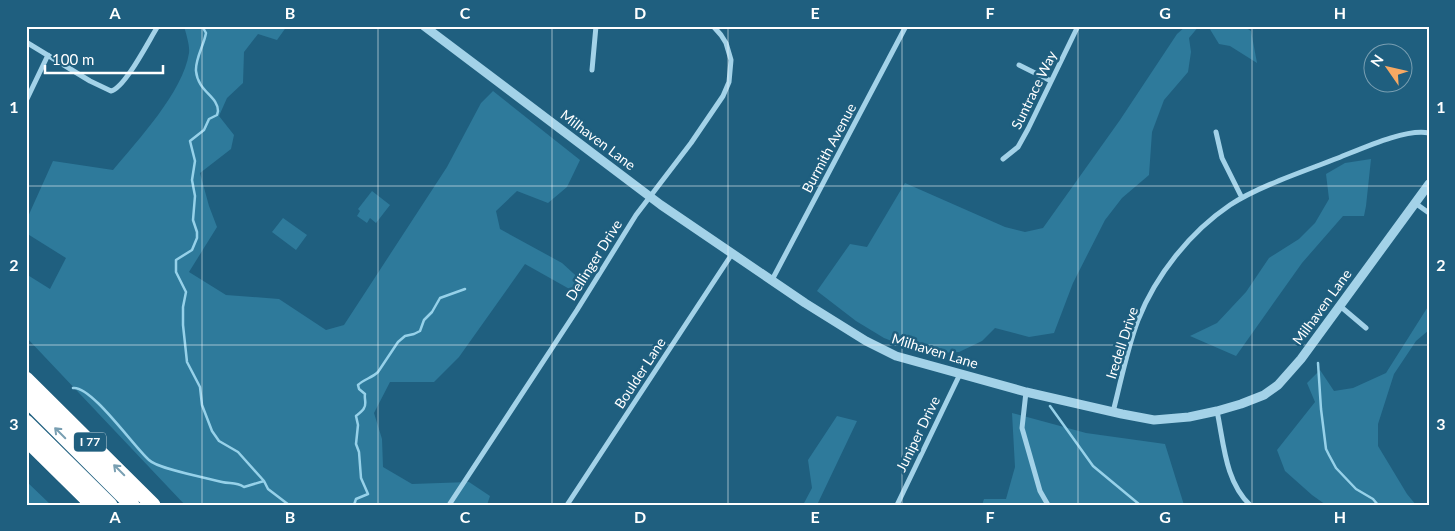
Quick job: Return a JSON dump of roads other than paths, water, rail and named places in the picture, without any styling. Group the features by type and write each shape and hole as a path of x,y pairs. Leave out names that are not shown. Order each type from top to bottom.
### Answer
{"highway":[{"name":"I 77","path":"26,379 153,505"},
{"name":"I 77","path":"26,399 132,505"},
{"name":"I 77","path":"26,422 110,505"},
{"path":"26,439 93,505"}],"street":[{"path":"26,42 90,81 111,91 119,87 126,78 158,26"},
{"name":"Milhaven Lane","path":"424,26 649,196 732,254 886,352 912,362 1026,392 1148,419 1172,420 1217,411 1264,395 1278,385 1301,359 1429,184"},
{"path":"592,70 596,26"},
{"name":"Dellinger Drive","path":"449,505 578,310 636,215 703,126 722,96 729,82 731,71 730,56 721,35 712,26"},
{"name":"Burmith Avenue","path":"772,280 906,26"},
{"name":"Suntrace Way","path":"1003,159 1018,147 1078,26"},
{"path":"26,101 48,55"},
{"path":"1019,65 1051,81"},
{"path":"1216,132 1222,158 1242,198"},
{"name":"Iredell Drive","path":"1113,412 1138,320 1159,280 1191,239 1222,211 1242,198 1319,165 1413,132 1429,133"},
{"path":"1415,203 1429,213"},
{"name":"Boulder Lane","path":"567,505 732,254"},
{"path":"1339,306 1366,328"},
{"name":"Juniper Drive","path":"897,505 960,374"},
{"path":"1026,392 1022,428 1040,491 1048,505"},
{"path":"1217,411 1231,477 1238,491 1250,505"}],"waterway":[{"path":"202,26 206,33 196,71 200,84 215,101 218,111 217,115 209,119 204,130 190,141 195,161 192,180 195,196 193,220 197,238 192,250 176,260 176,272 186,292 183,307 183,325 187,362 200,387 202,405 212,431 219,441 238,452 264,481 268,489 289,505"},
{"path":"354,505 356,499 368,494 361,478 359,452 356,444 358,425 356,416 365,406 365,394 359,389 358,385 378,372 398,342 405,336 420,331 424,320 432,312 440,298 465,289"},
{"path":"1318,363 1326,449 1336,468 1356,489 1373,499 1378,505"},
{"path":"73,388 81,390 90,396 149,460 162,467 244,487 264,481"},
{"path":"1050,406 1093,466 1140,505"}]}
